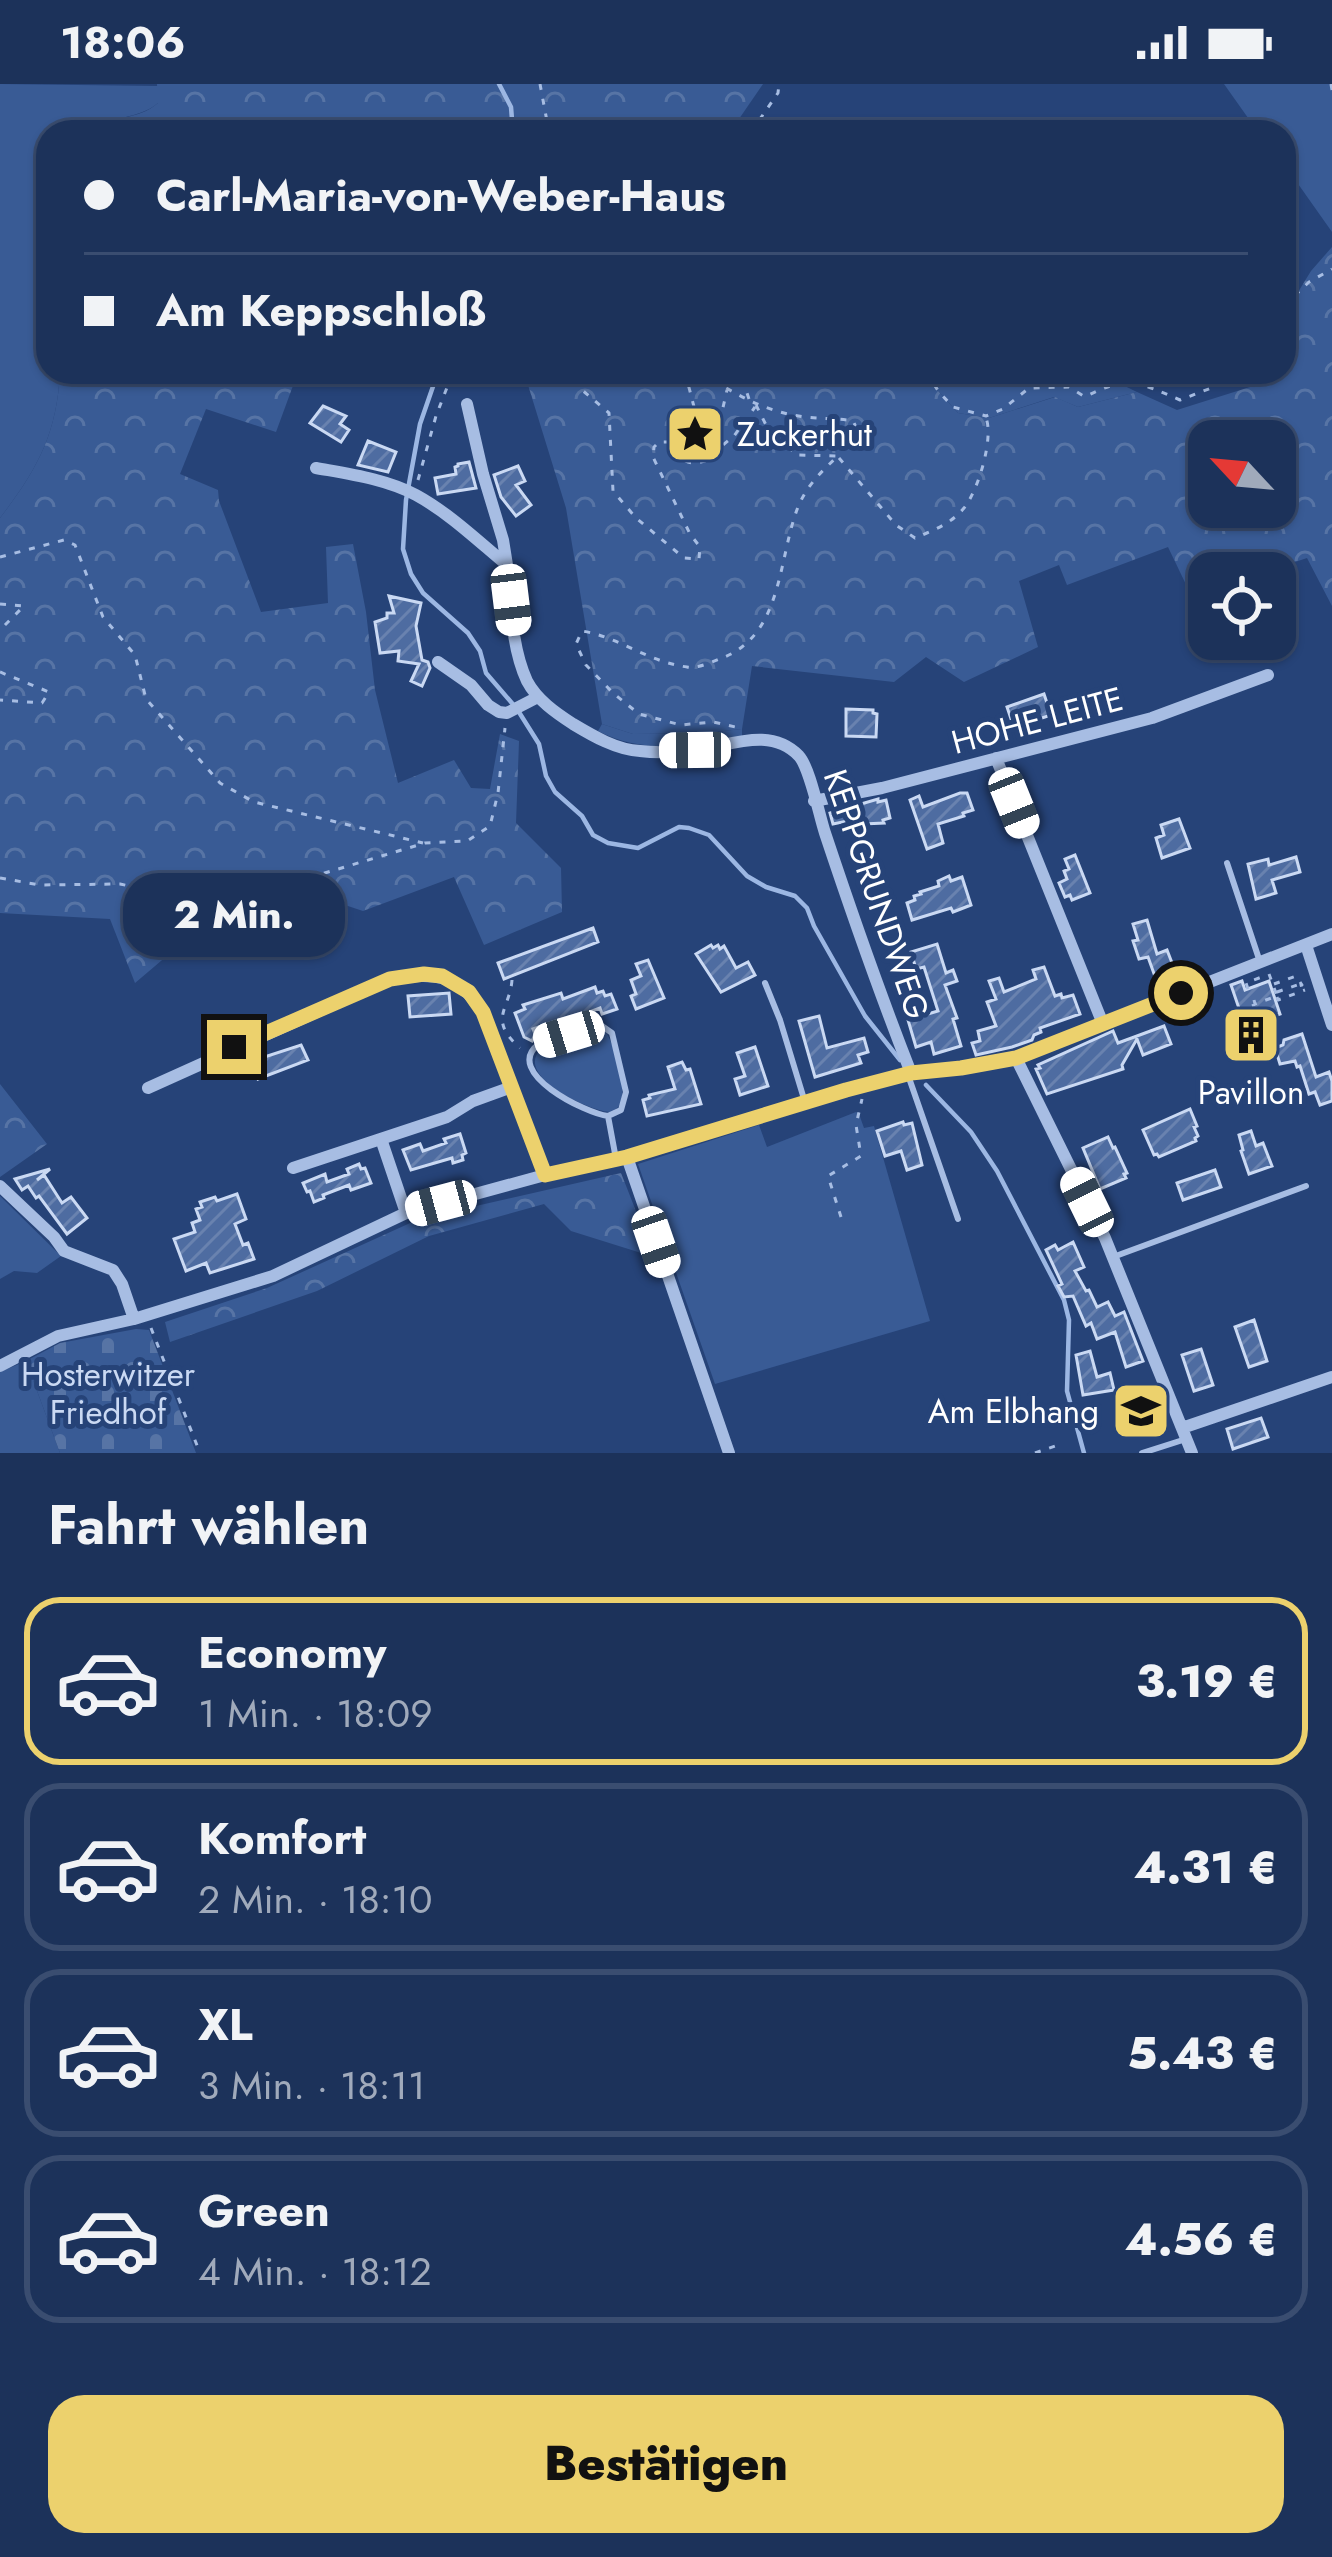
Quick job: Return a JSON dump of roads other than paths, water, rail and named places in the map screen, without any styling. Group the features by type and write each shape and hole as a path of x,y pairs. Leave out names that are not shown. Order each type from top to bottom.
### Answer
{"street":[{"path":"438,662 499,712 533,699 515,635 503,540 467,404"},
{"path":"316,469 351,474 415,494 507,565"},
{"name":"HOHE LEITE","path":"814,801 1152,718 1268,675"},
{"name":"KEPPGRUNDWEG","path":"533,699 576,726 636,752 695,750 754,739 775,741 797,754 806,766 909,1074"},
{"path":"996,758 1102,1024"},
{"path":"0,1366 58,1336 140,1317 273,1276 406,1213 621,1158 909,1074 1016,1058 1332,934"},
{"path":"1306,945 1332,1025"},
{"path":"148,1088 390,979 442,976 469,992 483,1012 545,1175"},
{"path":"1016,1058 1113,1257 1186,1440 1332,1377"},
{"path":"293,1168 447,1117 472,1101 512,1087"},
{"path":"381,1138 406,1213"},
{"path":"621,1158 729,1453"},
{"path":"0,1186 64,1251 113,1270 140,1317"}],"lane":[{"path":"1227,863 1260,962"},
{"path":"765,983 805,1102"},
{"path":"596,1025 608,1029 616,1042 626,1092 621,1110 608,1116 578,1108 551,1092 533,1068 532,1055 538,1045 596,1025"},
{"path":"909,1074 958,1219"},
{"path":"608,1116 621,1158"},
{"path":"1113,1257 1306,1186"},
{"path":"1142,1453 1186,1440"}],"waterway":[{"path":"499,84 512,120"},
{"path":"434,384 420,424 406,500 403,549 423,593 468,633 486,673 539,744 555,792 582,816 593,835 608,843 638,848 679,827 689,828 709,835 747,876 795,896 807,908 865,1016 900,1060"},
{"path":"926,1085 971,1132 997,1171 1064,1300 1069,1320 1067,1391 1084,1453"}],"place":[{"name":"Zuckerhut","path":"695,434"},
{"name":"Pavillon","path":"1251,1035"},
{"name":"Am Elbhang","path":"1141,1411"}],"park label":[{"name":"Hosterwitzer Friedhof","path":"108,1393"}]}
